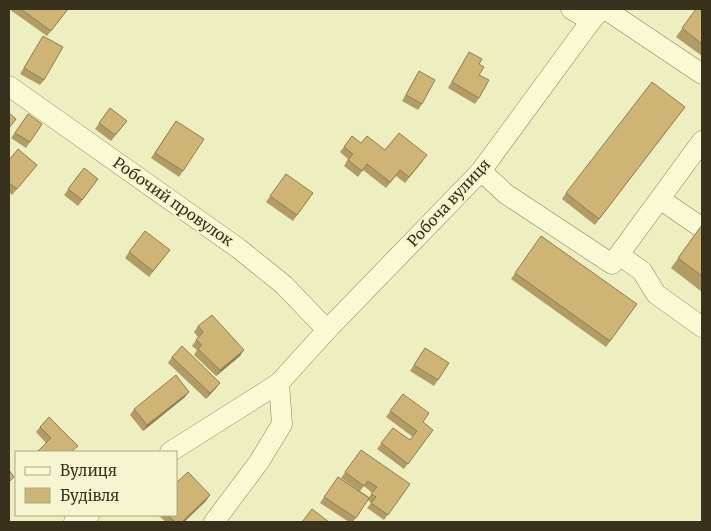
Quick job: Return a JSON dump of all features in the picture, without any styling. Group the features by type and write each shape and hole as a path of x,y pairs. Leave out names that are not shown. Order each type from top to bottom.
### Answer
{"street":[{"path":"571,9 599,13 702,74"},
{"name":"Робоча вулиця","path":"172,451 279,382 481,171 599,13"},
{"name":"Робочий провулок","path":"9,86 238,248 284,285 327,330"},
{"path":"481,171 506,194 612,264 702,141"},
{"path":"660,199 702,228"},
{"path":"619,255 642,271 656,294 702,327"},
{"path":"214,522 259,462 282,424 279,382"},
{"path":"74,522 87,516"}],"building":[{"path":"21,9 68,9 51,31"},
{"path":"696,9 702,9 702,44 682,28"},
{"path":"43,36 63,47 44,80 24,68"},
{"path":"469,52 482,59 479,64 484,67 479,75 489,80 479,98 452,82"},
{"path":"419,71 435,80 422,104 406,95"},
{"path":"652,82 685,107 599,219 566,193"},
{"path":"110,108 127,121 115,135 99,123"},
{"path":"9,113 16,119 9,128"},
{"path":"28,114 42,124 30,142 15,133"},
{"path":"176,121 204,139 183,171 155,153"},
{"path":"399,133 427,155 409,177 400,170 390,182 367,164 362,171 348,160 353,154 344,147 352,136 361,143 367,136 385,150"},
{"path":"18,149 37,165 17,189 9,183 9,160"},
{"path":"84,168 98,179 82,200 68,189"},
{"path":"286,174 313,193 297,215 270,196"},
{"path":"702,225 702,276 678,258"},
{"path":"145,231 170,250 153,271 129,252"},
{"path":"541,236 637,304 610,341 515,273"},
{"path":"212,315 244,350 220,370 198,349 202,345 196,340 203,332 198,326"},
{"path":"182,346 220,383 210,393 172,357"},
{"path":"425,348 449,363 438,380 414,365"},
{"path":"176,375 189,392 147,425 134,409"},
{"path":"403,394 429,413 423,422 433,430 408,464 381,443 393,428 410,440 417,431 390,411"},
{"path":"49,417 78,446 72,451 38,451 51,438 40,427"},
{"path":"361,450 410,484 388,515 371,503 376,497 371,494 377,487 368,481 364,486 345,472"},
{"path":"9,470 14,477 9,482"},
{"path":"188,472 210,495 182,522 175,522 169,516 178,516 178,481"},
{"path":"338,477 369,498 356,518 324,497"},
{"path":"312,509 329,522 302,522"}]}
